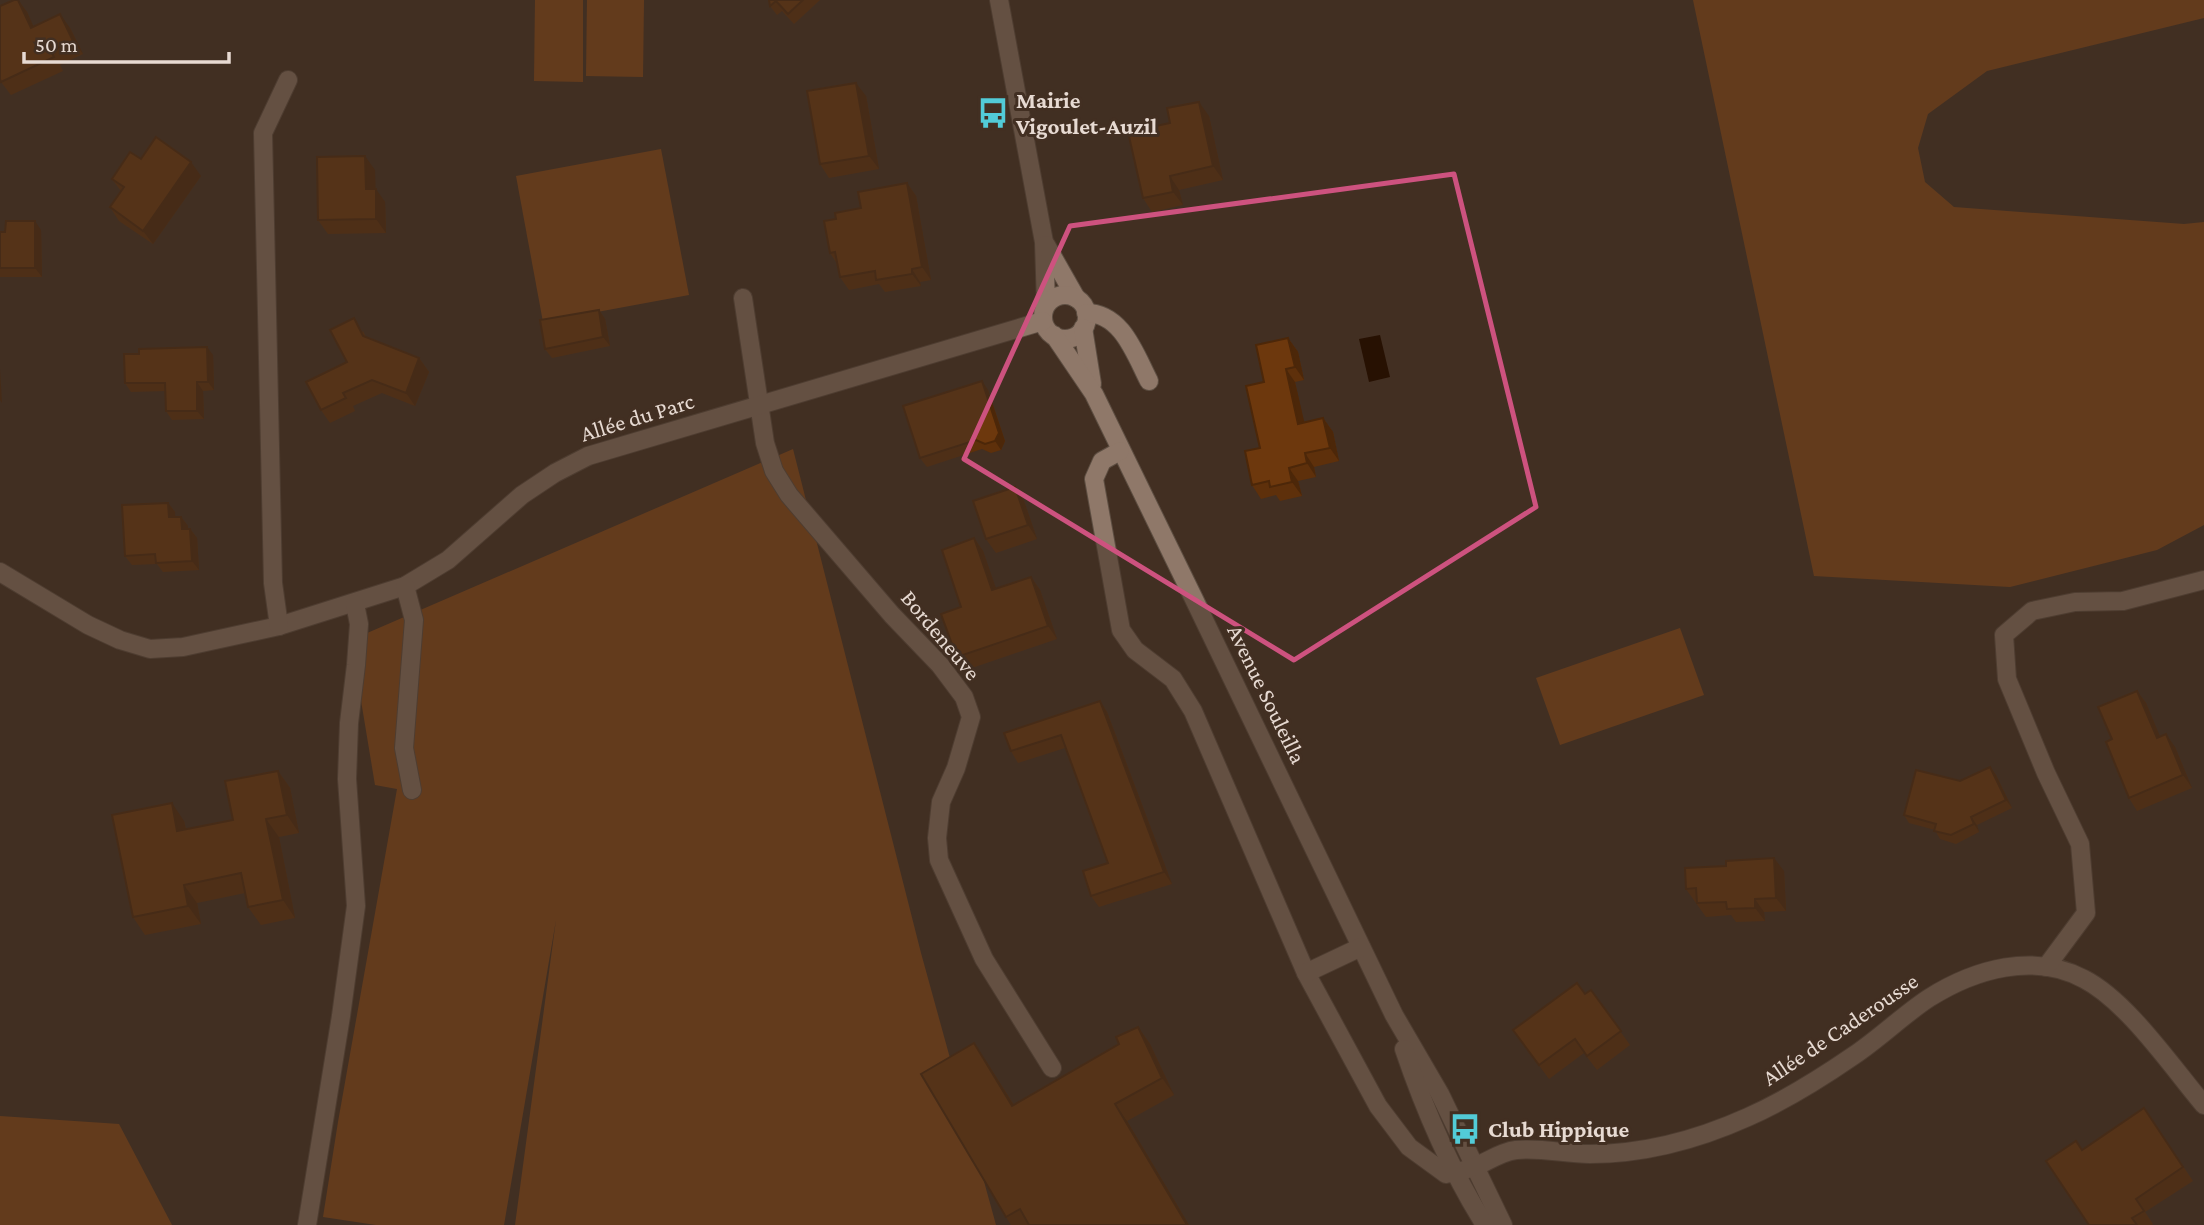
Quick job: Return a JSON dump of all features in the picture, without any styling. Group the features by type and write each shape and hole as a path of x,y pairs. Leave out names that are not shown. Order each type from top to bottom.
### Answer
{"street":[{"name":"Avenue Souleilla","path":"999,0 1044,242 1048,320 1094,394 1394,1015 1440,1094 1503,1225"},
{"path":"279,626 273,583 263,133 288,80"},
{"name":"Avenue Souleilla","path":"1044,242 1082,313 1094,394"},
{"path":"1068,295 1082,313 1077,334 1070,338 1048,320 1052,299 1059,296 1068,295"},
{"name":"Bordeneuve","path":"743,298 765,443 774,471 789,495 892,615 940,665 964,697 971,717 957,768 941,802 937,838 939,860 984,959 1052,1068"},
{"path":"1082,313 1099,313 1125,333 1149,381"},
{"name":"Allée du Parc","path":"0,572 88,625 120,640 150,649 183,647 279,626 405,586 448,560 522,495 555,473 588,456 1048,320"},
{"path":"1120,451 1102,460 1094,479 1121,630 1135,650 1172,679 1193,711 1306,973 1378,1106 1409,1147 1446,1174 1454,1172"},
{"path":"2046,967 2086,913 2080,844 2046,773 2007,679 2004,635 2032,611 2075,602 2123,601 2204,580"},
{"path":"405,586 414,620 404,748 412,790"},
{"path":"307,1225 356,906 347,779 349,723 359,624 355,604"},
{"path":"1306,973 1361,947"},
{"name":"Allée de Caderousse","path":"1454,1172 1476,1167 1498,1155 1516,1150 1619,1153 1700,1135 1749,1117 1798,1089 1854,1055 1928,999 1960,981 1993,969 2025,965 2057,967 2086,979 2125,1010 2204,1104"},
{"name":"Avenue Souleilla","path":"1394,1015 1421,1101 1454,1172 1485,1225"}],"highlighted area":[{"path":"1454,174 1536,507 1294,660 964,459 1070,226"}],"shaded area":[{"path":"535,0 583,0 583,82 534,81"},
{"path":"587,0 644,0 643,77 586,76"},
{"path":"1693,0 2204,0 2204,18 1987,71 1928,114 1918,148 1925,182 1954,207 2184,224 2204,222 2204,525 2157,550 2010,587 1814,576"},
{"path":"661,149 689,295 543,322 516,176"},
{"path":"1380,335 1390,377 1369,382 1359,339"},
{"path":"793,449 921,953 996,1225 515,1225 556,920 504,1225 376,1225 323,1217 397,789 375,785 351,640"},
{"path":"1680,628 1704,695 1560,745 1536,678"},
{"path":"0,1116 119,1124 172,1225 0,1225"}],"building":[{"path":"18,0 31,28 60,14 73,41 51,51 54,57 1,82 0,6"},
{"path":"769,0 803,0 788,14 776,1 770,6"},
{"path":"856,83 869,156 820,164 807,91"},
{"path":"1199,102 1213,166 1170,176 1173,192 1143,198 1128,132 1170,123 1167,108"},
{"path":"156,137 191,162 143,231 110,207 124,187 112,179 130,152 141,159"},
{"path":"365,156 366,189 376,189 376,219 318,220 317,157"},
{"path":"907,183 922,267 912,269 912,274 876,280 875,271 840,277 835,252 830,253 824,221 836,219 835,213 861,208 858,192"},
{"path":"6,221 35,221 35,268 0,268 0,232 5,232"},
{"path":"599,310 603,337 545,349 540,320"},
{"path":"354,318 363,336 419,358 406,393 372,380 343,393 346,398 321,410 306,382 347,362 330,330"},
{"path":"1288,338 1295,367 1286,369 1298,424 1323,418 1330,448 1305,453 1307,463 1289,468 1292,482 1270,487 1269,481 1252,485 1245,451 1260,448 1246,386 1264,382 1256,345"},
{"path":"207,347 208,382 197,382 197,411 166,411 165,383 125,383 124,354 139,354 139,349"},
{"path":"982,381 999,433 995,441 985,444 976,440 920,458 903,406"},
{"path":"1015,487 1028,525 986,539 973,501"},
{"path":"168,503 169,517 181,517 182,529 190,529 192,561 156,563 155,554 125,556 122,505"},
{"path":"974,538 992,590 1031,577 1048,626 960,656 956,655 941,614 961,607 942,550"},
{"path":"2137,691 2157,738 2166,734 2183,775 2129,798 2106,742 2112,739 2098,707"},
{"path":"1100,701 1164,872 1091,896 1083,871 1108,863 1061,735 1011,751 1004,733"},
{"path":"1990,767 2006,800 1971,817 1974,824 1951,835 1934,831 1936,824 1904,815 1916,770 1960,781"},
{"path":"278,771 287,815 266,819 283,900 248,907 241,873 184,885 188,906 133,917 112,815 172,803 177,831 233,820 225,781"},
{"path":"1774,858 1776,898 1755,899 1755,908 1727,909 1726,902 1697,903 1696,888 1686,889 1685,868 1726,866 1726,861"},
{"path":"1577,983 1585,994 1591,990 1621,1031 1587,1056 1575,1039 1539,1065 1513,1030"},
{"path":"1138,1027 1162,1078 1115,1104 1187,1225 1029,1225 1020,1209 1006,1217 921,1074 974,1043 1012,1106 1119,1044 1116,1037"},
{"path":"2144,1108 2183,1167 2136,1199 2144,1211 2132,1218 2137,1225 2089,1225 2046,1161 2076,1141 2082,1150"}],"place":[{"name":"Mairie Vigoulet-Auzil","path":"993,113"},
{"name":"Club Hippique","path":"1465,1129"}]}
